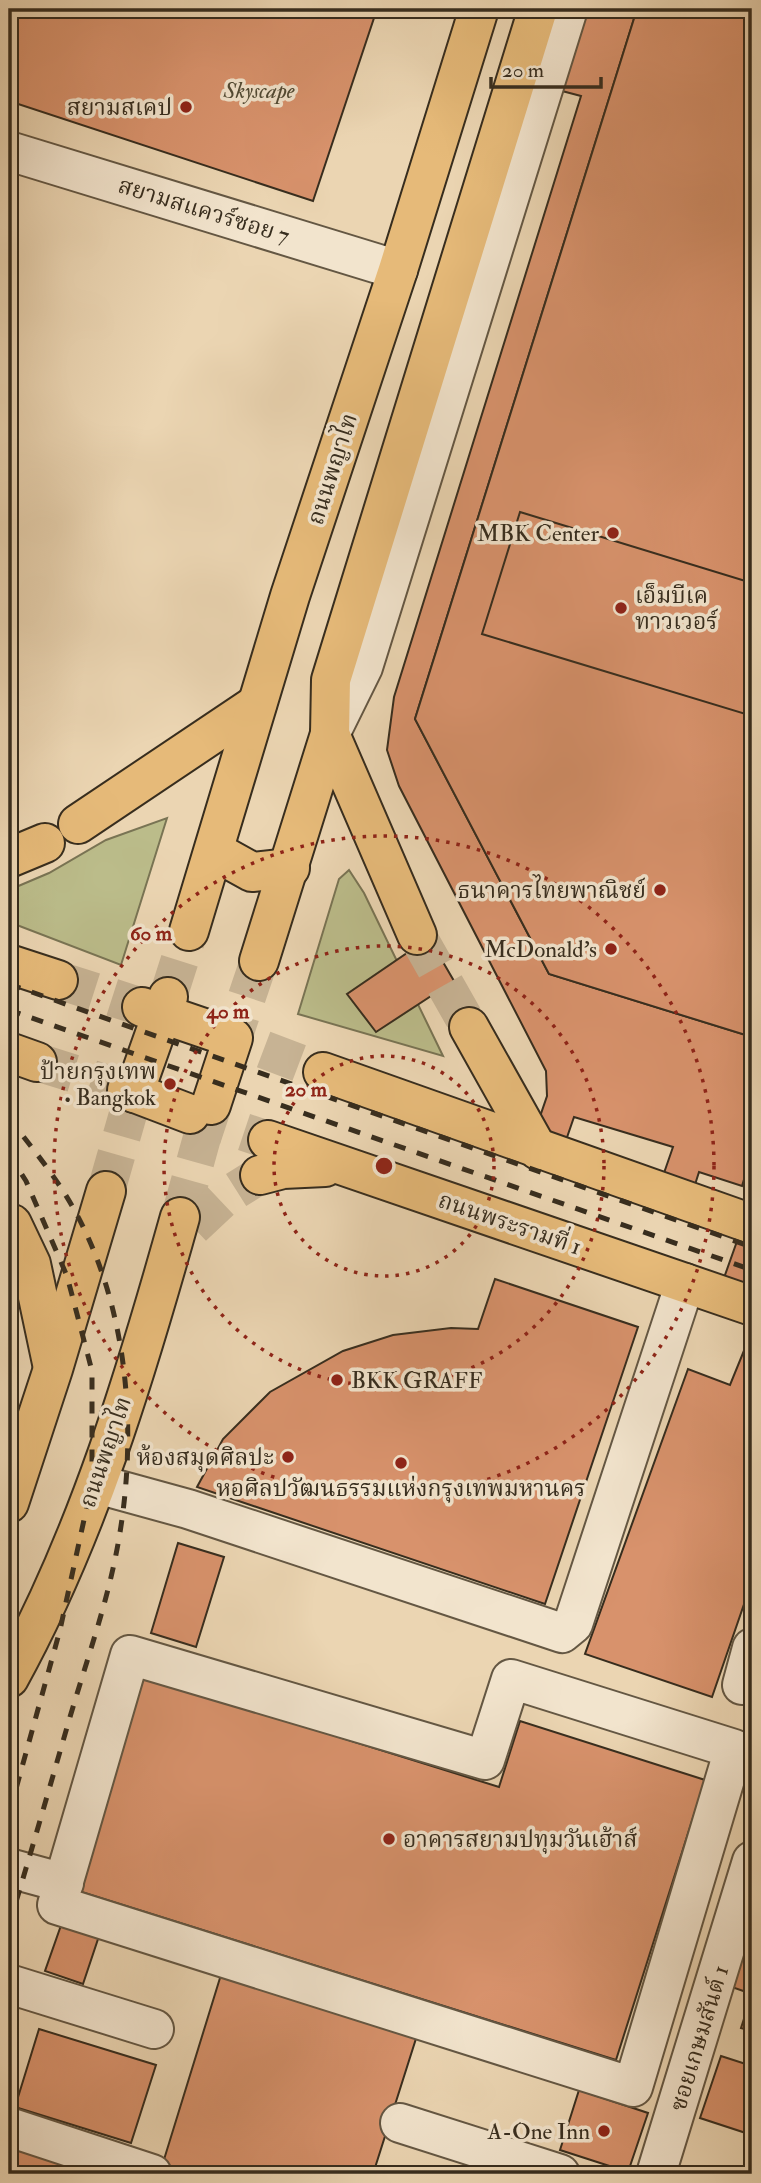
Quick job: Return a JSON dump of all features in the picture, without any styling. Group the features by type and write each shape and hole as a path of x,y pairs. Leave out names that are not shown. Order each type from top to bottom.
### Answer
{"main road":[{"name":"ถนนพญาไท","path":"189,931 257,704 398,270 479,9"},
{"path":"259,961 330,734 331,680 538,9"},
{"path":"78,824 257,704"},
{"path":"330,734 417,935"},
{"path":"9,858 45,843"},
{"path":"214,851 252,872 290,868"},
{"path":"9,964 58,980"},
{"path":"158,1006 233,1038 201,1109 131,1091 158,1006"},
{"path":"469,1027 538,1150"},
{"path":"323,1072 752,1224"},
{"name":"ถนนพระรามที่ 1","path":"264,1158 352,1168 752,1306"},
{"path":"9,1503 53,1369 106,1191"},
{"path":"12,1224 31,1264 53,1369"},
{"name":"ถนนพญาไท","path":"9,1678 44,1615 97,1484 181,1230"}],"street":[{"path":"330,734 363,667 568,9"},
{"name":"สยามสแควร์ซอย 7","path":"9,150 398,270"},
{"path":"97,1484 188,1509 562,1633 573,1624 685,1283"},
{"path":"742,1685 752,1648"},
{"path":"130,1655 485,1760 511,1679 734,1749 633,2087 57,1905 64,1883 130,1655"},
{"name":"ซอยเกษมสันต์ 1","path":"656,2174 704,2028 743,1925 752,1861"},
{"path":"9,1868 64,1883"},
{"path":"9,1984 154,2029"},
{"path":"400,2123 560,2174"},
{"path":"9,2127 152,2174"}],"green space":[{"path":"167,818 121,965 9,922 9,890 49,873 106,840"},
{"path":"349,870 364,893 443,1056 298,1014 339,879"}],"building":[{"name":"Skyscape","path":"9,9 377,9 313,201 9,101"},
{"path":"585,9 637,9 415,719 549,974 752,1037 752,1164 749,1163 742,1186 699,1172 686,1213 654,1202 673,1147 574,1117 563,1149 533,1137 547,1096 546,1071 399,786 387,750 394,697 581,96 562,91"},
{"name":"MBK Center","path":"637,9 752,9 752,1037 549,974 415,719"},
{"name":"เอ็มบีเค ทาวเวอร์","path":"520,512 752,583 752,716 482,634"},
{"path":"429,938 454,981 376,1032 347,994"},
{"path":"752,1199 752,1320 714,1306"},
{"name":"หอศิลปวัฒนธรรมแห่งกรุงเทพมหานคร","path":"495,1279 638,1327 545,1604 197,1487 223,1439 270,1392 343,1351 393,1335 451,1328 478,1329"},
{"path":"752,1331 752,1581 712,1697 585,1654 688,1369 730,1385"},
{"path":"178,1543 224,1557 196,1647 151,1633"},
{"name":"อาคารสยามปทุมวันเฮ้าส์","path":"146,1664 323,1732 499,1787 520,1721 705,1780 616,2060 75,1890"},
{"path":"65,1914 102,1927 83,1984 45,1971"},
{"path":"740,1932 752,1937 752,1994 723,1984"},
{"path":"224,1965 420,2026 373,2174 190,2174 162,2166"},
{"path":"752,1994 752,2031 741,2028"},
{"path":"39,2029 156,2065 131,2143 15,2107"},
{"path":"721,2056 752,2066 752,2135 700,2118"},
{"name":"A-One Inn","path":"579,2090 648,2113 628,2172 560,2150"},
{"path":"9,2146 91,2174 9,2174"}],"tunnel":[{"path":"168,997 189,931"},
{"path":"417,935 469,1027"},
{"path":"259,961 233,1038 323,1072"},
{"path":"58,980 142,1007"},
{"path":"37,1062 127,1090"},
{"path":"106,1191 134,1093"},
{"path":"180,1217 211,1105"},
{"path":"190,1114 268,1140"},
{"path":"193,1227 225,1197 260,1175"}],"railway":[{"path":"9,984 752,1247"},
{"path":"9,1010 752,1270"},
{"path":"9,1118 61,1188 95,1253 119,1339 128,1430 122,1520 110,1583 9,1925"},
{"path":"9,1154 26,1181 67,1276 92,1371 92,1483 60,1630 9,1814"}],"place":[{"name":"สยามสเคป","path":"186,107"},
{"name":"MBK Center","path":"613,533"},
{"name":"เอ็มบีเค ทาวเวอร์","path":"621,608"},
{"name":"ธนาคารไทยพาณิชย์","path":"660,890"},
{"name":"McDonald's","path":"611,949"},
{"name":"ป้ายกรุงเทพ • Bangkok","path":"170,1084"},
{"name":"BKK GRAFF","path":"337,1380"},
{"name":"ห้องสมุดศิลปะ","path":"288,1457"},
{"name":"หอศิลปวัฒนธรรมแห่งกรุงเทพมหานคร","path":"401,1463"},
{"name":"อาคารสยามปทุมวันเฮ้าส์","path":"389,1839"},
{"name":"A-One Inn","path":"604,2131"}]}
